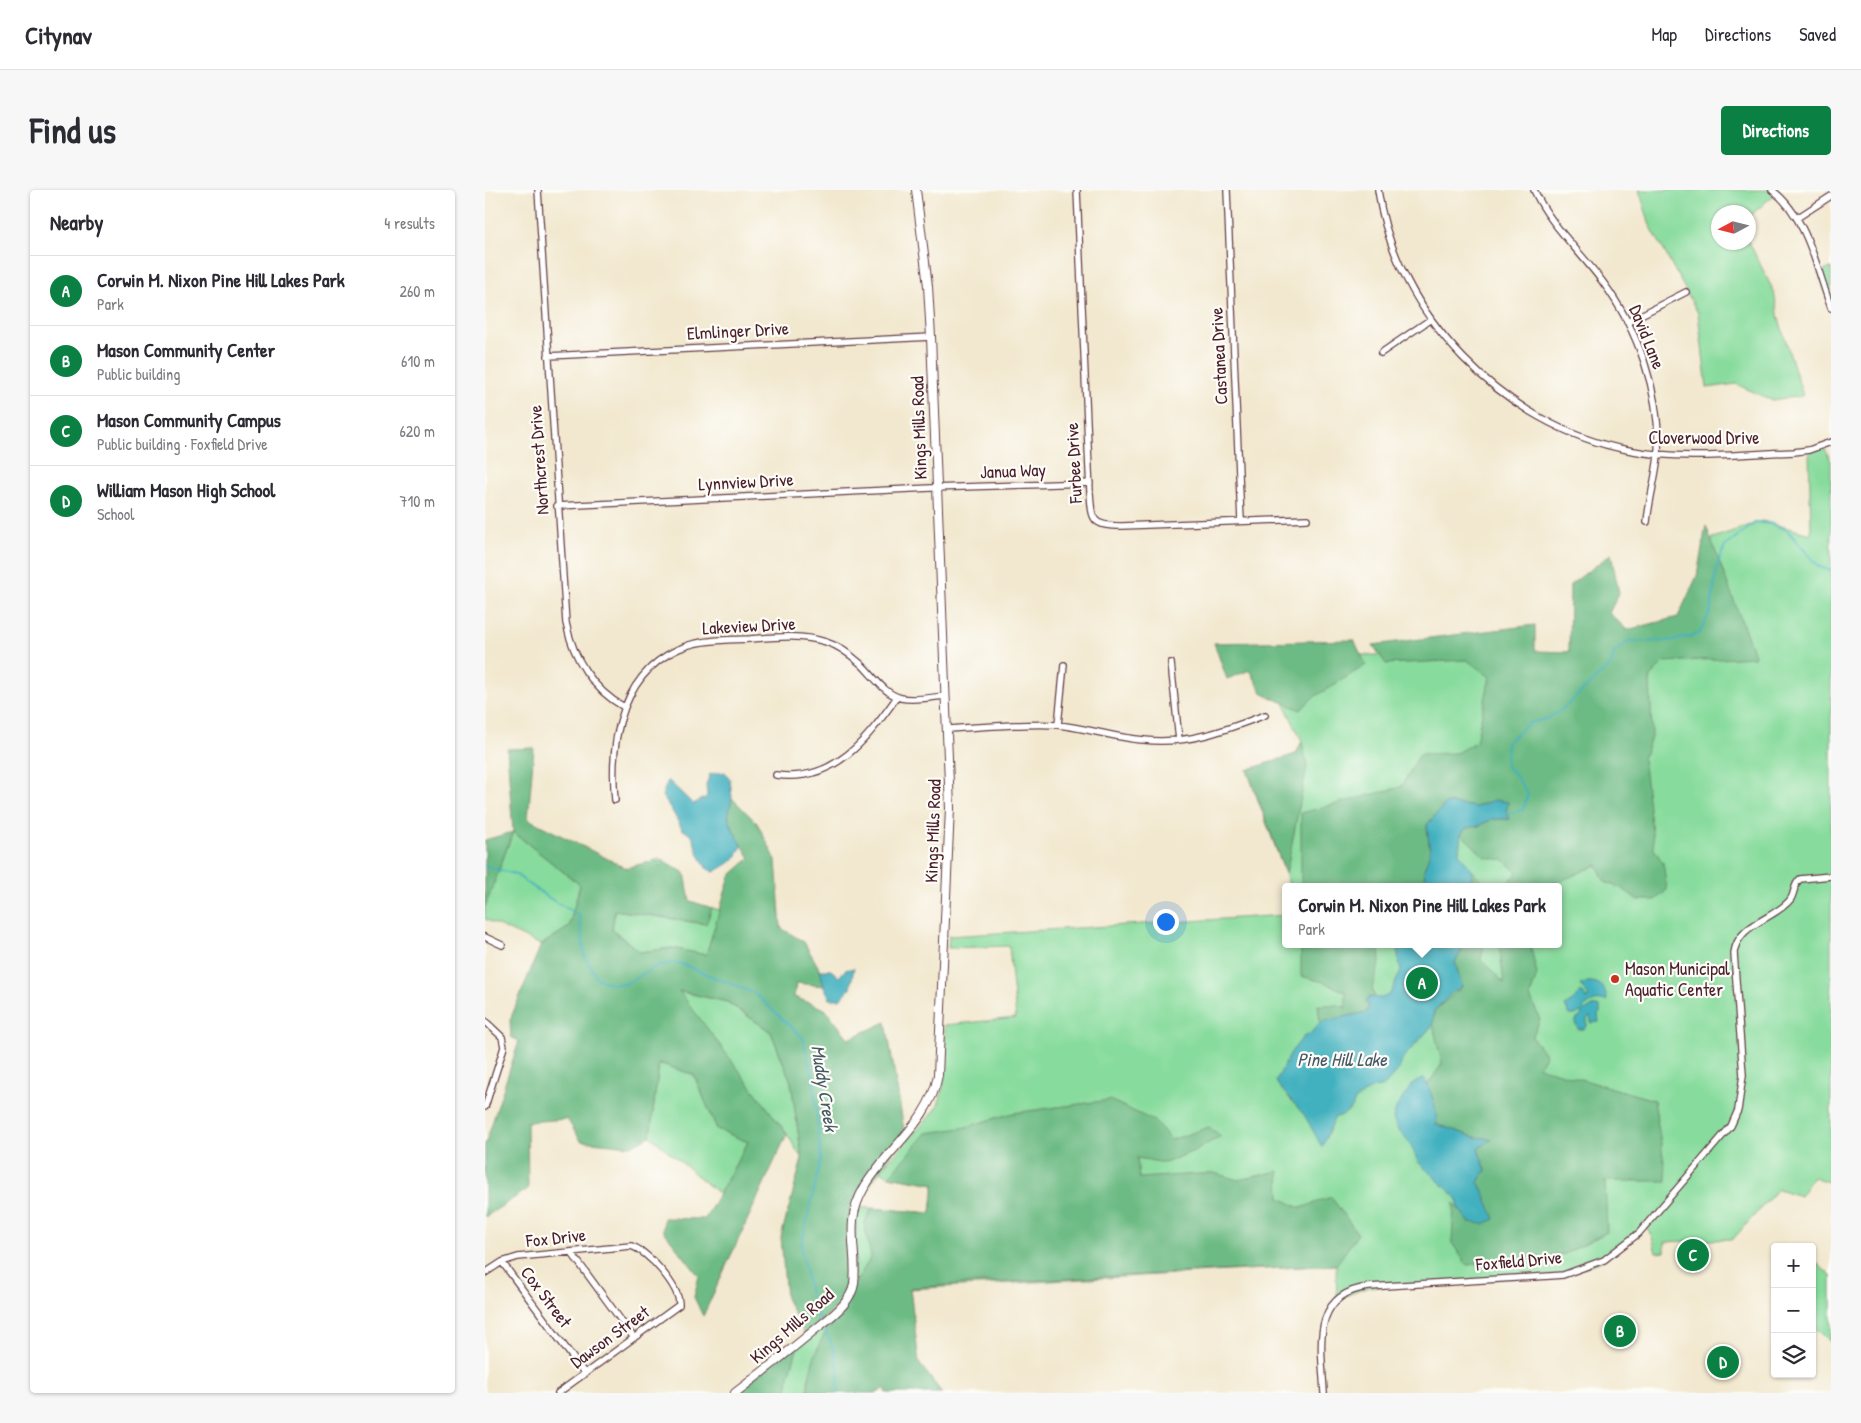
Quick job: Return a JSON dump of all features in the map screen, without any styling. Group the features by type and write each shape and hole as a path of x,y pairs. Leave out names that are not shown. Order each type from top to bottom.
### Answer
{"street":[{"name":"Northcrest Drive","path":"537,190 566,623 576,656 590,676 606,695 625,707"},
{"name":"Kings Mills Road","path":"735,1393 837,1311 850,1295 854,1283 852,1224 857,1203 865,1185 926,1109 936,1088 940,1050 941,981 950,818 948,729 931,337 916,190"},
{"name":"Furbee Drive","path":"1077,190 1089,484 1091,512 1095,520 1102,525 1307,518"},
{"name":"Castanea Drive","path":"1227,190 1241,521"},
{"name":"Cloverwood Drive","path":"1378,190 1381,207 1395,250 1411,286 1431,319 1447,341 1475,370 1531,412 1569,431 1599,443 1657,455 1699,456 1794,452 1809,450 1831,442"},
{"name":"David Lane","path":"1534,190 1551,219 1602,281 1627,322 1638,346 1652,393 1657,427 1657,455 1647,522"},
{"path":"1772,190 1787,204 1797,218 1805,234 1831,308"},
{"path":"1797,218 1831,196"},
{"path":"1627,322 1686,292"},
{"path":"1381,353 1431,319"},
{"name":"Elmlinger Drive","path":"548,356 931,337"},
{"name":"Janua Way","path":"937,488 1089,484"},
{"name":"Lynnview Drive","path":"557,506 937,488"},
{"name":"Lakeview Drive","path":"615,800 614,749 619,719 634,690 650,670 661,660 683,648 698,643 718,640 788,637 823,641 841,649 861,664 890,693 897,697"},
{"path":"1171,663 1179,740"},
{"path":"1058,725 1064,665"},
{"path":"776,775 791,776 809,773 831,765 849,755 873,729 897,697 907,699 946,696"},
{"path":"948,729 1058,725 1137,740 1179,740 1209,735 1265,715"},
{"name":"Foxfield Drive","path":"1323,1393 1321,1336 1324,1320 1329,1308 1337,1299 1355,1288 1563,1275 1604,1260 1639,1233 1731,1126 1738,1110 1743,1084 1735,962 1736,944 1745,933 1790,901 1800,879 1831,876"},
{"path":"485,937 502,945"},
{"path":"485,1021 502,1037 504,1047 485,1107"},
{"name":"Fox Drive","path":"485,1273 502,1262 518,1257 634,1247 649,1256 665,1276 678,1295 679,1305"},
{"path":"571,1252 633,1338"},
{"name":"Cox Street","path":"502,1262 585,1374"},
{"name":"Dawson Street","path":"558,1393 679,1305"}],"green space":[{"path":"1639,190 1772,190 1776,193 1756,211 1756,205 1711,205 1711,250 1753,250 1774,292 1779,319 1803,396 1771,400 1736,384 1707,388 1698,313 1650,225"},
{"path":"1831,268 1831,308 1819,273"},
{"path":"1823,445 1831,461 1831,1183 1813,1177 1800,1196 1778,1189 1733,1239 1665,1242 1665,1252 1656,1253 1652,1237 1646,1226 1604,1260 1563,1275 1369,1287 1337,1299 1336,1265 855,1292 856,1207 931,1213 934,1184 889,1176 880,1171 937,1108 942,1093 945,1071 945,1025 1016,1018 1009,946 948,948 949,936 1282,915 1282,948 1562,948 1562,883 1289,883 1247,770 1296,754 1302,741 1287,710 1266,654 1644,658 1674,656 1713,538 1762,521 1811,534 1809,450"},
{"path":"1706,526 1755,657 1664,662 1650,677 1652,736 1643,758 1654,849 1663,863 1667,890 1655,900 1638,900 1623,889 1605,882 1597,865 1556,883 1508,883 1517,873 1504,860 1485,857 1461,834 1466,828 1478,826 1492,819 1510,819 1494,800 1476,807 1446,803 1427,825 1430,853 1424,870 1426,883 1301,883 1301,813 1401,787 1420,754 1456,753 1476,742 1490,677 1467,660 1386,664 1373,645 1535,625 1535,651 1569,652 1570,585 1611,554 1619,593 1609,613 1627,630 1678,617 1697,576"},
{"path":"1354,640 1366,665 1311,699 1301,710 1263,694 1250,670 1227,679 1214,643"},
{"path":"1302,741 1307,766 1286,874 1247,770 1296,754"},
{"path":"534,748 528,819 626,868 660,859 685,873 690,901 712,908 706,924 615,910 612,930 640,952 672,948 706,955 730,876 750,858 734,832 728,816 732,798 757,823 776,860 781,928 804,942 820,970 824,986 796,983 794,997 825,1009 849,1039 886,1022 905,1136 857,1203 853,1287 871,1257 864,1224 872,1208 931,1213 934,1184 889,1176 926,1133 962,1128 1013,1113 1110,1100 1156,1122 1171,1140 1209,1127 1221,1136 1196,1150 1165,1163 1137,1158 1139,1178 1214,1173 1238,1180 1279,1171 1280,1198 1301,1208 1331,1197 1358,1234 1336,1265 910,1288 919,1363 942,1393 887,1393 885,1388 877,1393 808,1393 812,1366 821,1340 850,1292 806,1337 786,1298 781,1237 802,1159 791,1082 771,1032 728,1002 679,991 787,1134 703,1316 694,1297 699,1276 663,1230 664,1218 705,1219 748,1142 717,1129 694,1075 659,1063 650,1136 631,1146 581,1141 567,1119 527,1122 528,1189 485,1217 485,1145 519,1041 511,1037 510,1020 541,945 569,927 580,885 513,832 507,749"},
{"path":"513,832 580,885 569,927 541,945 485,919 485,907"},
{"path":"513,832 485,907 485,840"},
{"path":"1472,870 1483,883 1472,883"},
{"path":"712,908 720,910 706,955 672,948 640,952 612,929 615,910 705,924"},
{"path":"1301,948 1379,949 1380,962 1372,988 1375,998 1370,997 1367,1012 1320,1022 1318,1005 1338,1005 1346,1008 1346,992 1323,982 1301,976"},
{"path":"1461,948 1483,948 1481,960 1504,983 1500,948 1531,948 1537,974 1530,996 1540,1020 1532,1037 1546,1055 1538,1067 1654,1100 1667,1181 1605,1181 1607,1232 1565,1254 1467,1265 1452,1243 1454,1203 1467,1219 1487,1200 1478,1182 1486,1170 1478,1149 1491,1139 1474,1137 1435,1124 1435,1108 1428,1084 1442,1064 1433,1025 1434,1011 1462,987 1455,962 1462,951"},
{"path":"678,991 727,1002 771,1032 791,1082 802,1159 787,1134"},
{"path":"659,1063 694,1075 717,1129 748,1142 719,1194 650,1136"},
{"path":"1816,1263 1831,1276 1831,1342 1816,1329"},
{"path":"837,1311 808,1379 808,1393 787,1393 789,1375 799,1343"},
{"path":"799,1343 789,1375 787,1393 733,1393"}],"water":[{"path":"725,772 730,779 732,798 728,816 734,832 742,844 735,858 714,872 706,868 692,836 682,829 662,796 668,780 693,804 707,797 706,785 710,774"},
{"path":"1494,800 1508,802 1506,812 1510,819 1492,819 1478,826 1466,828 1461,834 1459,853 1472,870 1472,883 1426,883 1424,870 1430,853 1427,825 1446,803 1476,807"},
{"name":"Pine Hill Lake","path":"1398,948 1461,948 1462,951 1455,962 1462,987 1453,992 1434,1011 1433,1025 1403,1058 1399,1069 1384,1086 1371,1089 1355,1100 1352,1108 1342,1116 1335,1117 1322,1147 1305,1116 1276,1081 1292,1051 1303,1037 1310,1034 1320,1022 1367,1012 1369,1007 1366,1000 1370,997 1382,998 1390,994 1401,971"},
{"path":"854,968 850,989 840,999 830,999 820,970 831,970 839,977 845,970"},
{"path":"1588,982 1599,984 1604,989 1607,1001 1597,1001 1585,1007 1583,1009 1585,1011 1591,1007 1600,1007 1599,1022 1591,1023 1590,1016 1587,1019 1587,1026 1584,1029 1578,1029 1575,1023 1581,1016 1582,1011 1575,1015 1570,1015 1565,1006 1574,1000 1579,993 1583,993 1587,999 1589,998 1580,985"},
{"path":"1424,1079 1434,1104 1436,1124 1474,1137 1492,1139 1478,1149 1486,1170 1478,1182 1495,1219 1483,1224 1469,1222 1459,1209 1457,1198 1418,1162 1411,1145 1398,1130 1393,1119 1397,1106 1413,1083"}],"waterway":[{"path":"1505,813 1523,810 1528,794 1514,773 1506,766 1507,742 1529,723 1546,719 1560,711 1611,665 1614,653 1629,641 1656,642 1700,633 1711,610 1717,566 1725,546 1756,522 1772,524 1787,530 1819,567 1831,570"},
{"name":"Muddy Creek","path":"485,866 515,874 549,898 579,915 584,955 597,978 611,984 625,984 657,966 676,962 754,993 803,1038 813,1078 821,1159 801,1247 812,1305 821,1322"},
{"name":"Muddy Creek","path":"823,1326 836,1358 838,1393"}],"place":[{"name":"Mason Municipal Aquatic Center","path":"1615,979"},
{"name":"Corwin M. Nixon Pine Hill Lakes Park","path":"1422,983"},
{"name":"Mason Community Campus","path":"1693,1255"},
{"name":"Mason Community Center","path":"1620,1331"},
{"name":"William Mason High School","path":"1723,1362"}]}
